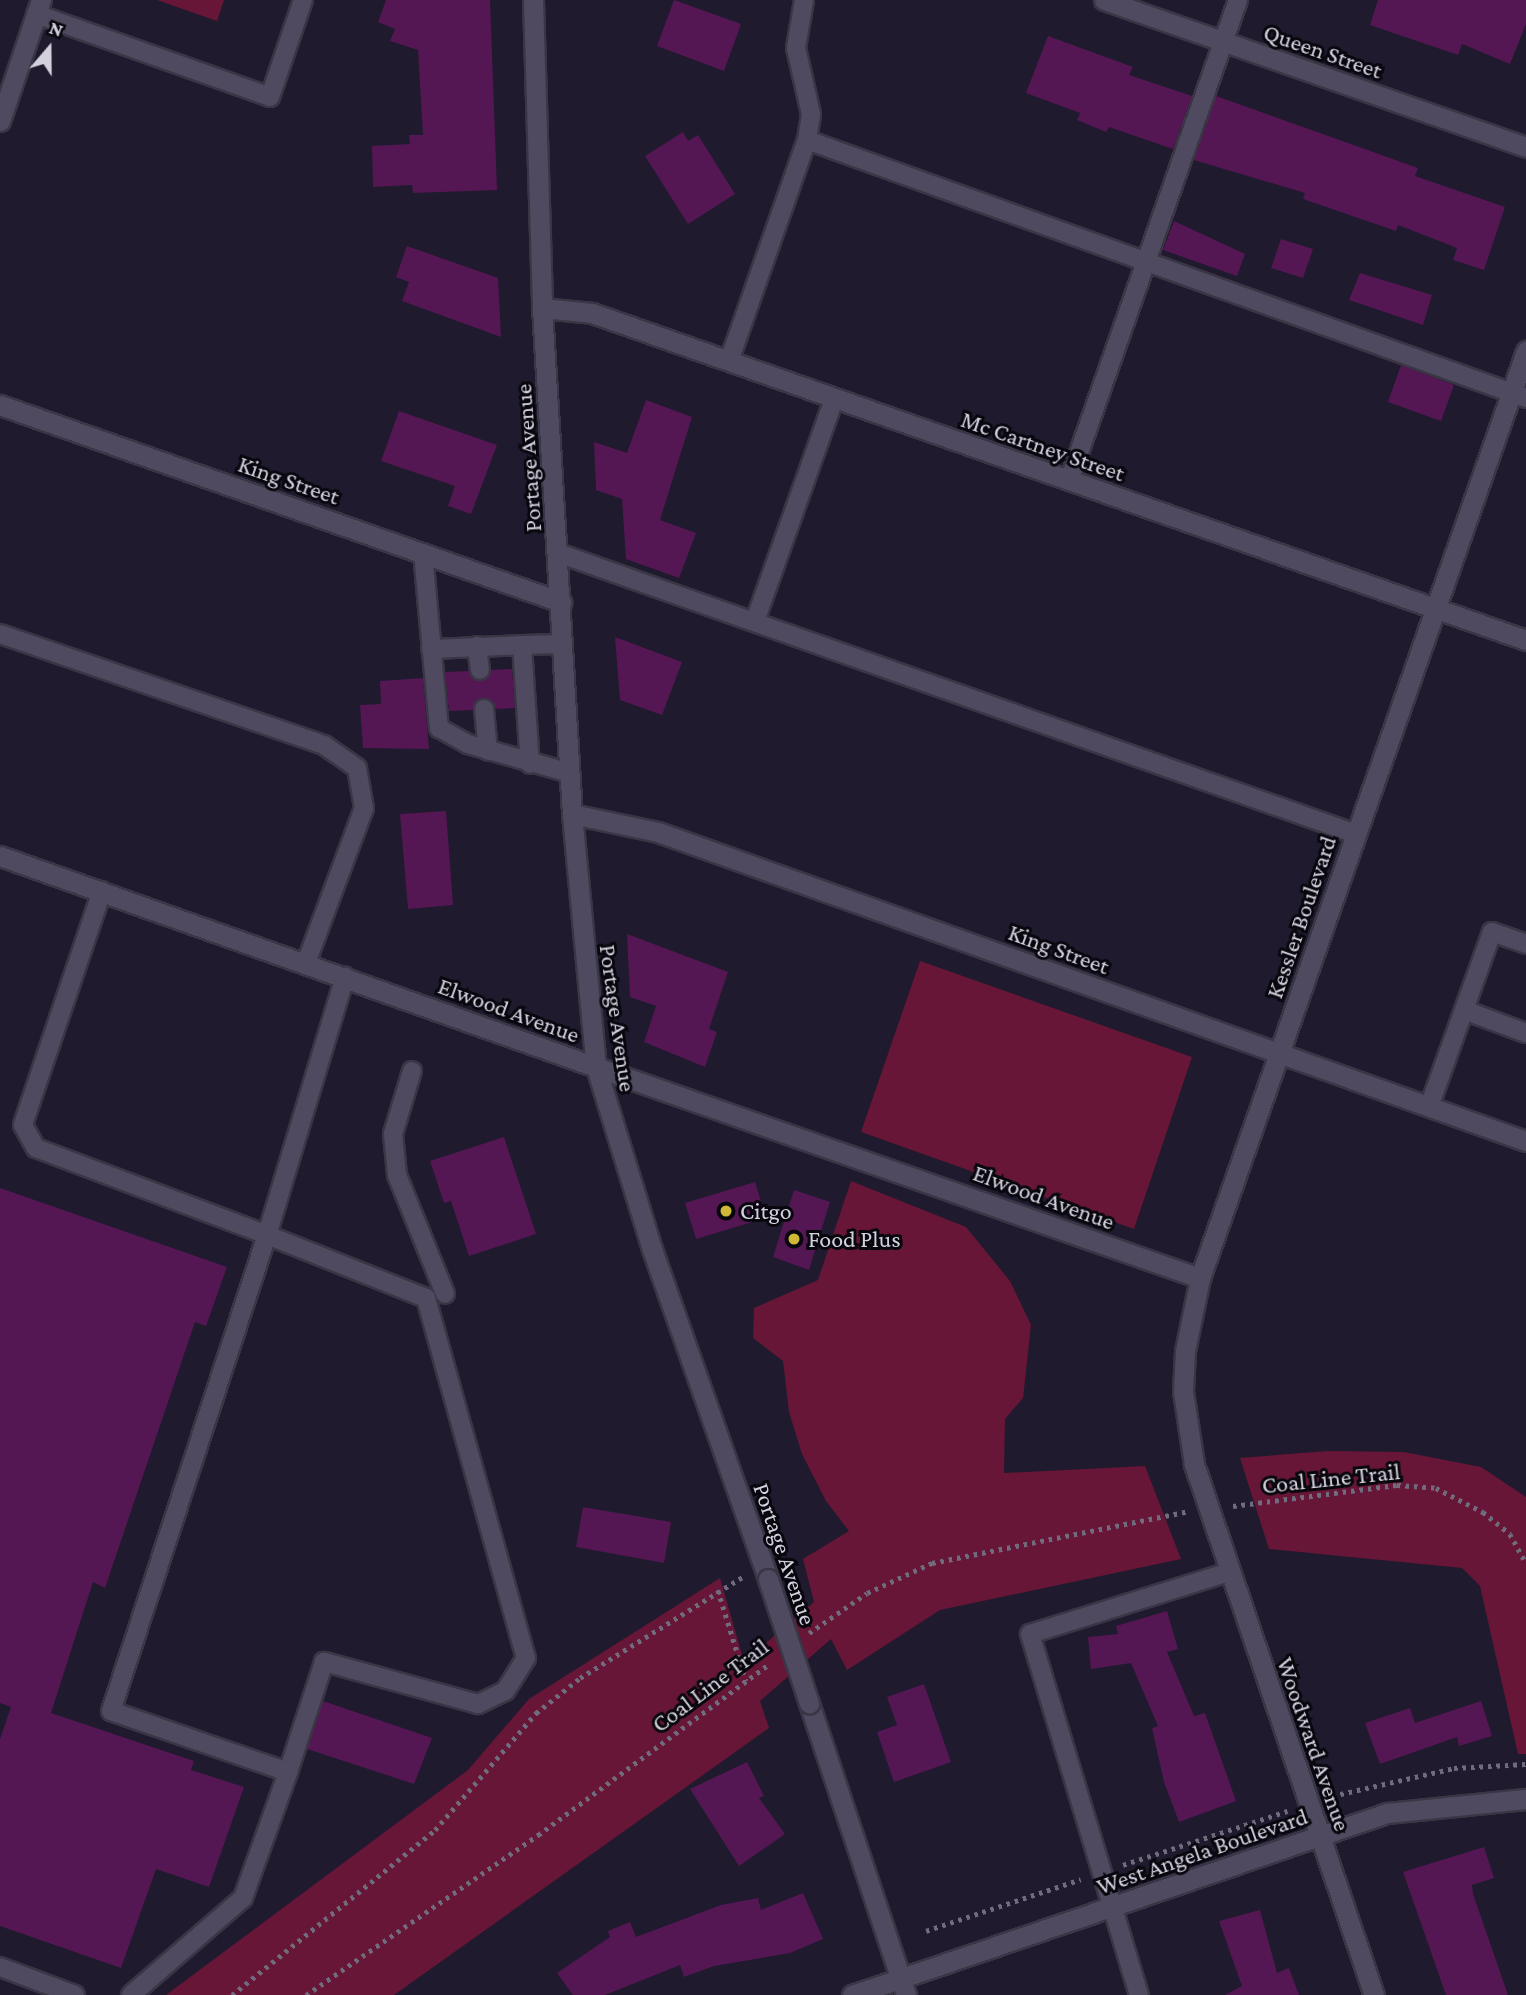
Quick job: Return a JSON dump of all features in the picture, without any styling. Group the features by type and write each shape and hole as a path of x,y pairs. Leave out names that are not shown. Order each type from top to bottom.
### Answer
{"street":[{"name":"Portage Avenue","path":"533,0 542,308 572,814 596,1067 652,1250 766,1573 903,1987"},
{"name":"Queen Street","path":"1104,0 1526,147"},
{"path":"0,121 39,7"},
{"name":"Mc Cartney Street","path":"542,308 592,313 1526,640"},
{"name":"Kessler Boulevard","path":"1208,1509 1194,1464 1183,1391 1200,1278 1435,607 1519,395 1526,351"},
{"name":"King Street","path":"0,405 561,602"},
{"name":"King Street","path":"572,814 658,832 1526,1141"},
{"name":"Elwood Avenue","path":"0,856 1200,1278"},
{"name":"Woodward Avenue","path":"1208,1509 1374,1995"},
{"name":"West Angela Boulevard","path":"852,1995 903,1987 1111,1908 1319,1836 1431,1805 1526,1799"}],"lane":[{"path":"39,7 270,97 303,0"},
{"path":"729,361 807,140 811,114 796,48 804,0"},
{"path":"1069,481 1238,0"},
{"path":"807,140 1519,395"},
{"path":"755,621 834,398"},
{"path":"423,553 439,728 488,751 570,773"},
{"path":"558,553 1356,834"},
{"path":"0,634 324,745 357,768 364,808 306,963"},
{"path":"431,649 563,644"},
{"path":"522,645 530,764"},
{"path":"477,646 480,670"},
{"path":"484,709 488,751"},
{"path":"102,891 23,1125 36,1149 267,1235 426,1298 526,1658 505,1691 478,1704 324,1662 243,1898 131,1995"},
{"path":"1429,1107 1492,932 1526,944"},
{"path":"288,1772 111,1712 267,1235 345,977"},
{"path":"1464,1010 1526,1033"},
{"path":"412,1071 393,1134 397,1175 445,1294"},
{"path":"1139,1995 1030,1634 1229,1573"},
{"path":"0,1967 75,1995"}],"path":[{"name":"Coal Line Trail","path":"1234,1506 1397,1485 1436,1488 1483,1512 1510,1534 1526,1563"},
{"name":"Coal Line Trail","path":"805,1636 867,1593 932,1563 1184,1513"},
{"path":"232,1995 435,1830 536,1713 718,1590 766,1573"},
{"path":"718,1590 746,1681"},
{"name":"Coal Line Trail","path":"306,1995 774,1660"},
{"path":"1344,1792 1454,1768 1526,1764"}],"shaded area":[{"path":"157,0 224,0 217,21"},
{"path":"920,961 1192,1057 1134,1229 861,1132"},
{"path":"851,1181 966,1227 1010,1281 1031,1325 1023,1398 1005,1419 1004,1473 1145,1466 1181,1559 940,1610 847,1670 831,1639 760,1701 769,1728 394,1995 166,1995 468,1770 529,1699 720,1578 744,1662 814,1602 803,1559 849,1531 826,1501 802,1454 789,1412 783,1361 753,1338 754,1308 818,1280"},
{"path":"1328,1451 1404,1452 1481,1467 1526,1497 1526,1754 1518,1754 1480,1586 1462,1568 1269,1549 1240,1458"}],"building":[{"path":"386,0 490,0 497,190 413,193 412,185 373,187 372,146 410,144 409,135 423,135 418,50 390,41 395,29 378,22"},
{"path":"674,0 741,24 724,71 657,46"},
{"path":"1378,0 1526,0 1526,24 1510,64 1462,44 1458,55 1370,25"},
{"path":"1048,36 1133,67 1129,75 1192,96 1173,149 1109,127 1106,132 1077,120 1080,113 1026,93"},
{"path":"1216,96 1418,168 1415,176 1505,207 1484,270 1453,260 1457,248 1398,225 1396,231 1303,199 1305,193 1194,160"},
{"path":"683,132 688,141 698,135 735,194 688,224 645,156"},
{"path":"1174,221 1245,254 1237,276 1163,250"},
{"path":"1281,239 1313,249 1303,278 1271,268"},
{"path":"407,246 498,278 501,337 402,301 409,282 396,277"},
{"path":"1360,273 1432,295 1423,325 1349,300"},
{"path":"1401,365 1454,385 1441,421 1388,402"},
{"path":"646,400 692,417 660,520 696,533 679,578 626,559 622,499 596,490 594,442 627,453"},
{"path":"399,411 497,445 471,514 448,506 455,486 381,461"},
{"path":"615,637 682,662 662,715 620,700"},
{"path":"512,669 515,708 495,709 484,698 473,710 449,711 445,672 469,671 481,681 491,670"},
{"path":"423,678 429,749 363,748 360,705 381,704 380,681"},
{"path":"446,811 453,905 408,909 400,814"},
{"path":"627,934 728,972 709,1029 717,1032 705,1067 644,1042 656,1006 630,997"},
{"path":"504,1137 536,1234 469,1256 451,1201 444,1203 430,1161"},
{"name":"Citgo","path":"755,1182 766,1218 696,1239 685,1203"},
{"path":"0,1188 227,1267 206,1326 195,1322 105,1588 93,1582 51,1713 194,1761 191,1770 244,1787 209,1887 156,1869 121,1968 0,1926 0,1739 11,1707 0,1703"},
{"name":"Food Plus","path":"794,1190 830,1202 809,1270 773,1257"},
{"path":"583,1507 671,1522 664,1563 576,1547"},
{"path":"1167,1611 1178,1649 1167,1652 1194,1716 1205,1713 1236,1801 1179,1822 1164,1782 1152,1728 1158,1726 1131,1663 1091,1669 1088,1637 1118,1634 1116,1626"},
{"path":"924,1684 951,1762 894,1782 877,1732 897,1725 887,1697"},
{"path":"323,1701 432,1738 414,1784 307,1749"},
{"path":"1481,1701 1492,1736 1459,1746 1457,1737 1380,1764 1365,1723 1410,1708 1415,1723"},
{"path":"747,1762 764,1796 759,1798 785,1834 739,1866 690,1789"},
{"path":"1484,1847 1494,1878 1472,1885 1473,1894 1508,1995 1446,1995 1403,1872"},
{"path":"803,1893 823,1939 790,1953 714,1966 684,1977 680,1965 605,1995 573,1995 557,1973 610,1937 608,1931 630,1922 636,1937 721,1905 758,1898 761,1910"},
{"path":"1260,1910 1277,1973 1289,1968 1299,1995 1225,1995 1242,1986 1219,1921"}],"place":[{"name":"Citgo","path":"726,1211"},
{"name":"Food Plus","path":"794,1239"}]}
